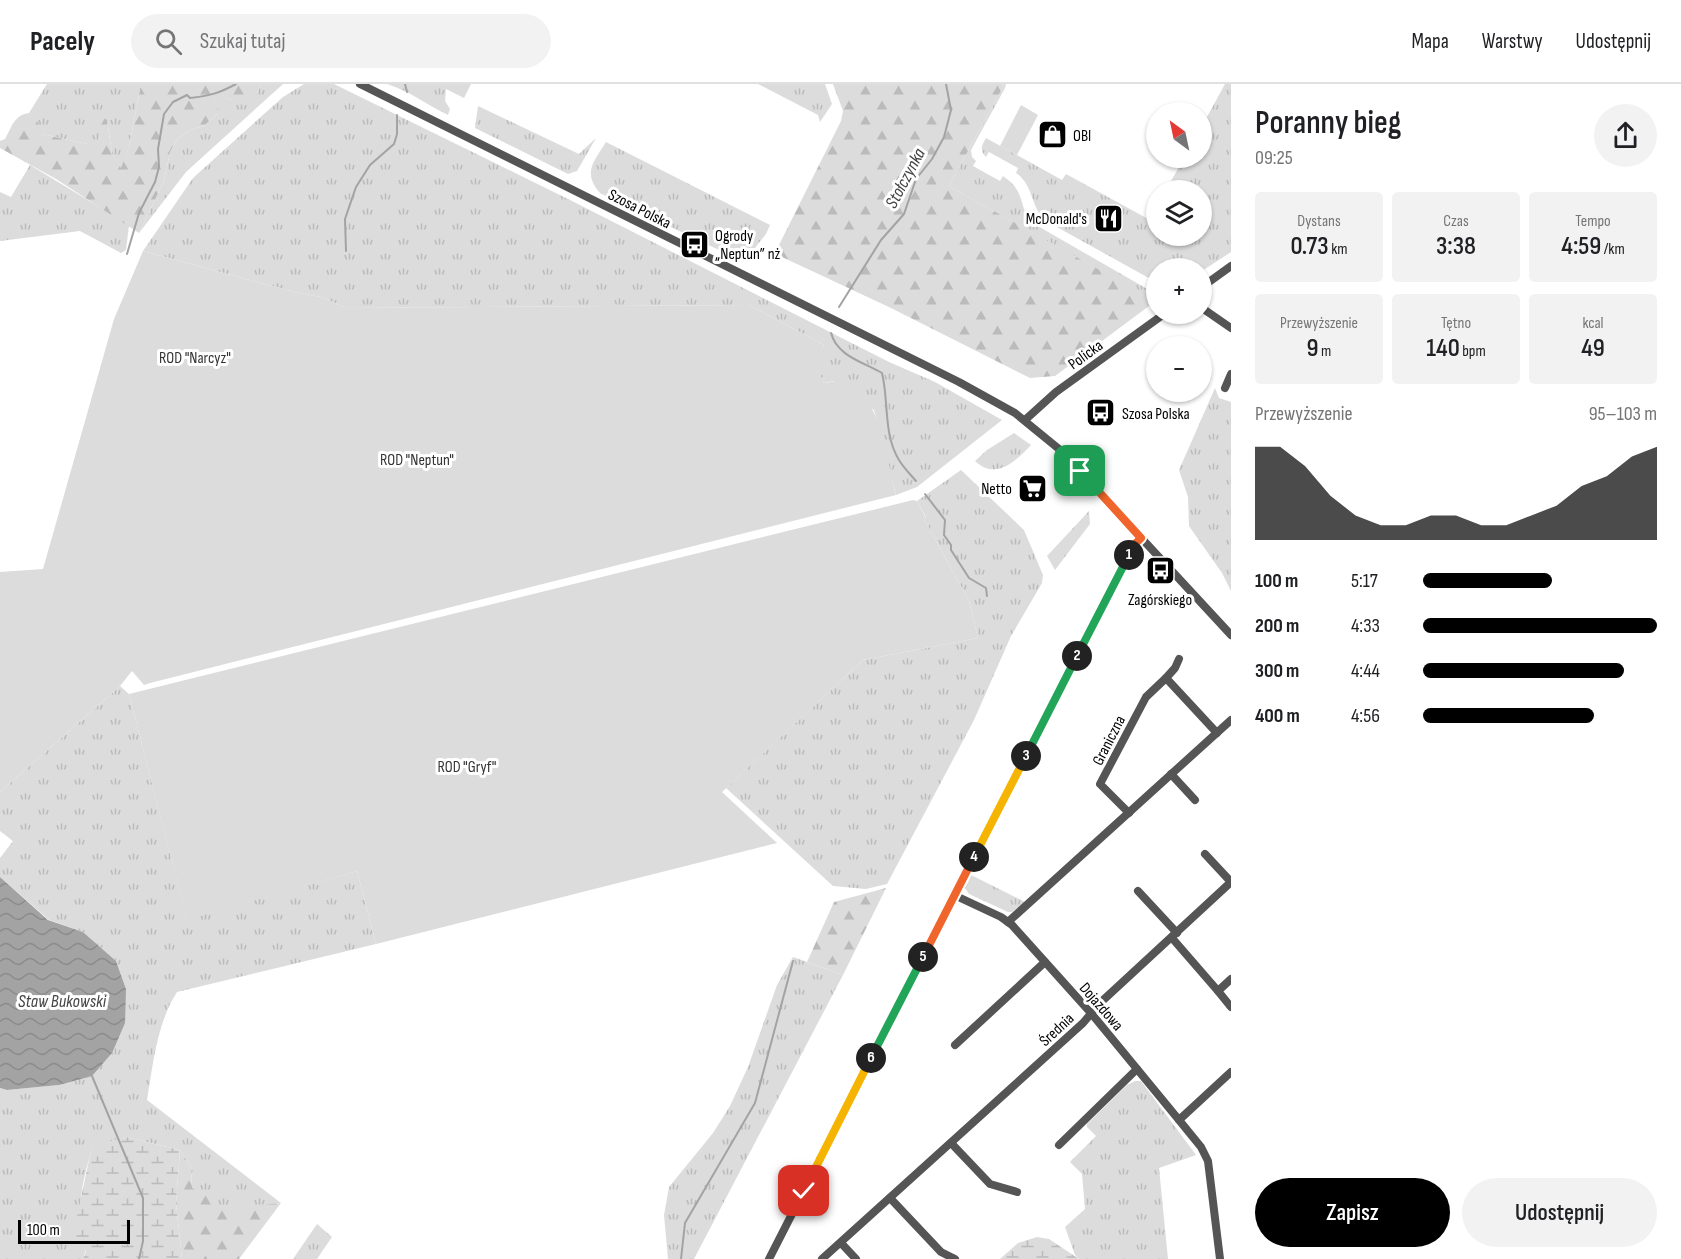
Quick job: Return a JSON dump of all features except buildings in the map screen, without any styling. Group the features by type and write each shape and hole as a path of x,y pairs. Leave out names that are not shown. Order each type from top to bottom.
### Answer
{"street":[{"name":"Szosa Polska","path":"360,84 959,382 1025,420 1065,455 1231,635"},
{"path":"1212,280 1231,266"},
{"path":"1212,315 1231,328"},
{"name":"Policka","path":"1025,420 1056,392 1150,324"},
{"path":"1225,388 1231,374"},
{"path":"769,1259 1133,546 1141,538"},
{"name":"Graniczna","path":"1129,813 1100,784 1146,697 1175,668 1179,658"},
{"path":"1166,678 1217,733"},
{"path":"1008,922 1231,720"},
{"path":"1171,774 1195,800"},
{"name":"Średnia","path":"822,1259 1083,1023 1100,1003 1231,882 1205,854"},
{"path":"1138,891 1231,1006"},
{"name":"Dojazdowa","path":"954,895 1008,922 1091,1013 1201,1147 1208,1161 1220,1259"},
{"path":"955,1045 1046,962"},
{"path":"1218,991 1231,979"},
{"path":"1059,1145 1137,1069"},
{"path":"1179,1120 1231,1072"},
{"path":"951,1143 990,1184 1017,1192"},
{"path":"890,1198 941,1252 955,1259"},
{"path":"841,1243 856,1259"}],"green space":[{"path":"47,84 141,84 129,147 121,169 112,154 107,120 97,144 42,134 29,113"},
{"path":"141,84 261,84 257,94 244,106 225,98 214,101 219,112 204,126 190,130 177,139 170,152 164,181 139,233 56,179 0,148 0,141 5,139 14,122 24,114 29,113 34,117 42,134 87,144 97,143 100,137 98,124 104,118 107,120 112,154 121,168 129,147"},
{"path":"261,84 283,84 186,172 139,233 164,181 170,152 177,139 190,130 204,126 218,113 214,101 221,97 233,100 257,94"},
{"path":"304,84 334,84 568,199 889,362 935,382 1002,420 917,487 896,495 874,410 834,381 824,383 814,364 824,345 749,305 346,308 321,297 294,292 143,251 193,178 283,97"},
{"path":"387,84 471,84 464,98 446,89 445,101 450,109 448,115 403,90"},
{"path":"758,84 825,84 832,104 820,122 818,115"},
{"path":"833,84 1002,84 1003,87 949,186 1146,296 1146,308 1055,376 1030,378 891,308 782,257 779,245 841,121 843,111"},
{"path":"1002,84 1006,84 971,150 972,157 976,161 973,166 1000,181 1003,176 1011,182 1028,216 1036,225 1146,288 1146,296 949,186 1003,87"},
{"path":"1225,84 1231,84 1231,252 1212,264 1212,258 1146,258 1146,276 1046,221 1037,209 1026,184 1016,173 1018,168 989,152 986,157 982,152 982,145 986,138 1062,180 1066,174 1146,218 1146,246 1212,246 1212,180 1172,180 1178,168 1212,168 1212,108"},
{"path":"1021,105 1038,115 1017,155 1000,146"},
{"path":"478,106 579,154 596,138 577,171 568,174 475,128"},
{"path":"606,142 770,225 766,234 744,262 600,193 591,173 594,161"},
{"path":"30,165 129,225 126,250 121,253 80,231 0,241 0,192 11,197"},
{"name":"ROD \"Neptun\"","path":"143,251 294,292 321,297 346,308 749,305 824,345 815,364 824,383 847,382 858,389 867,400 881,431 896,495 144,685 132,671 120,686 0,792 0,572 43,569 114,319"},
{"path":"1215,388 1219,398 1231,402 1231,591 1222,573 1189,526 1188,497 1179,470 1209,402 1212,402"},
{"path":"1014,433 1031,445 1019,457 998,469 983,467 975,461 987,450"},
{"path":"961,470 1024,530 1043,575 1042,583 1011,636 974,720 887,884 866,889 833,886 726,788 863,660 978,638 969,601 924,519 926,517 917,501"},
{"name":"ROD \"Gryf\"","path":"913,500 917,501 926,518 924,519 969,601 978,638 863,660 722,792 777,843 376,944 357,871 187,920 129,694"},
{"path":"1089,511 1090,524 1055,570 1047,556"},
{"path":"120,686 129,694 187,919 357,871 376,944 177,992 160,1030 147,1100 281,1203 216,1210 192,1188 191,1167 180,1150 126,1137 92,1147 81,1196 86,1246 83,1259 0,1259 0,1088 7,1090 59,1085 126,989 116,961 83,932 49,920 0,877 0,858 13,841 0,831 0,792"},
{"path":"971,875 1025,902 1012,912 1008,912 969,894 965,888"},
{"path":"886,888 843,975 807,962 834,902"},
{"path":"793,957 843,975 694,1259 668,1259 664,1215 669,1187 713,1133 730,1106 748,1067 777,985"},
{"path":"1141,1081 1196,1155 1159,1168 1168,1259 1079,1259 1075,1255 1065,1227 1085,1209 1082,1174 1070,1162 1096,1136 1087,1124 1127,1085"},
{"path":"126,1137 180,1150 176,1203 182,1259 83,1259 86,1251 72,1240 92,1146"},
{"path":"180,1150 191,1167 192,1188 212,1193 216,1209 281,1203 239,1259 182,1259 176,1203"},
{"path":"317,1224 332,1237 317,1259 293,1259"},
{"path":"1037,1237 1049,1239 1079,1259 1000,1259 1018,1243"}],"water":[{"name":"Staw Bukowski","path":"0,877 48,920 83,932 116,961 126,989 125,1023 112,1053 92,1076 59,1085 7,1090 0,1088"}],"waterway":[{"path":"127,254 139,213 155,182 159,167 158,149 164,114 173,102 187,95 190,98 209,95 236,84"},
{"path":"405,84 407,92"},
{"name":"Stołczynka","path":"839,307 881,240 904,214 916,179 932,159 944,137 951,110 946,84"},
{"path":"346,251 345,219 356,187 370,165 394,144 397,134 397,115"},
{"name":"Stołczynka","path":"831,333 834,341 845,353 882,373 888,428 894,450 916,481"},
{"name":"Stołczynka","path":"925,494 945,520 944,535 951,545 951,550 969,578 986,588 987,596"},
{"path":"681,1259 685,1223 755,1103 793,961"},
{"path":"92,1076 143,1198 143,1241 139,1259"}],"place":[{"name":"OBI","path":"1052,135"},
{"name":"McDonald's","path":"1108,218"},
{"name":"Ogrody „Neptun” nż","path":"694,244"},
{"name":"Szosa Polska","path":"1101,413"},
{"name":"Netto","path":"1033,488"},
{"name":"Zagórskiego","path":"1160,571"}],"route":[{"path":"804,1191 1133,546 1141,538 1080,471"}],"park label":[{"name":"ROD \"Narcyz\"","path":"195,357"}]}
